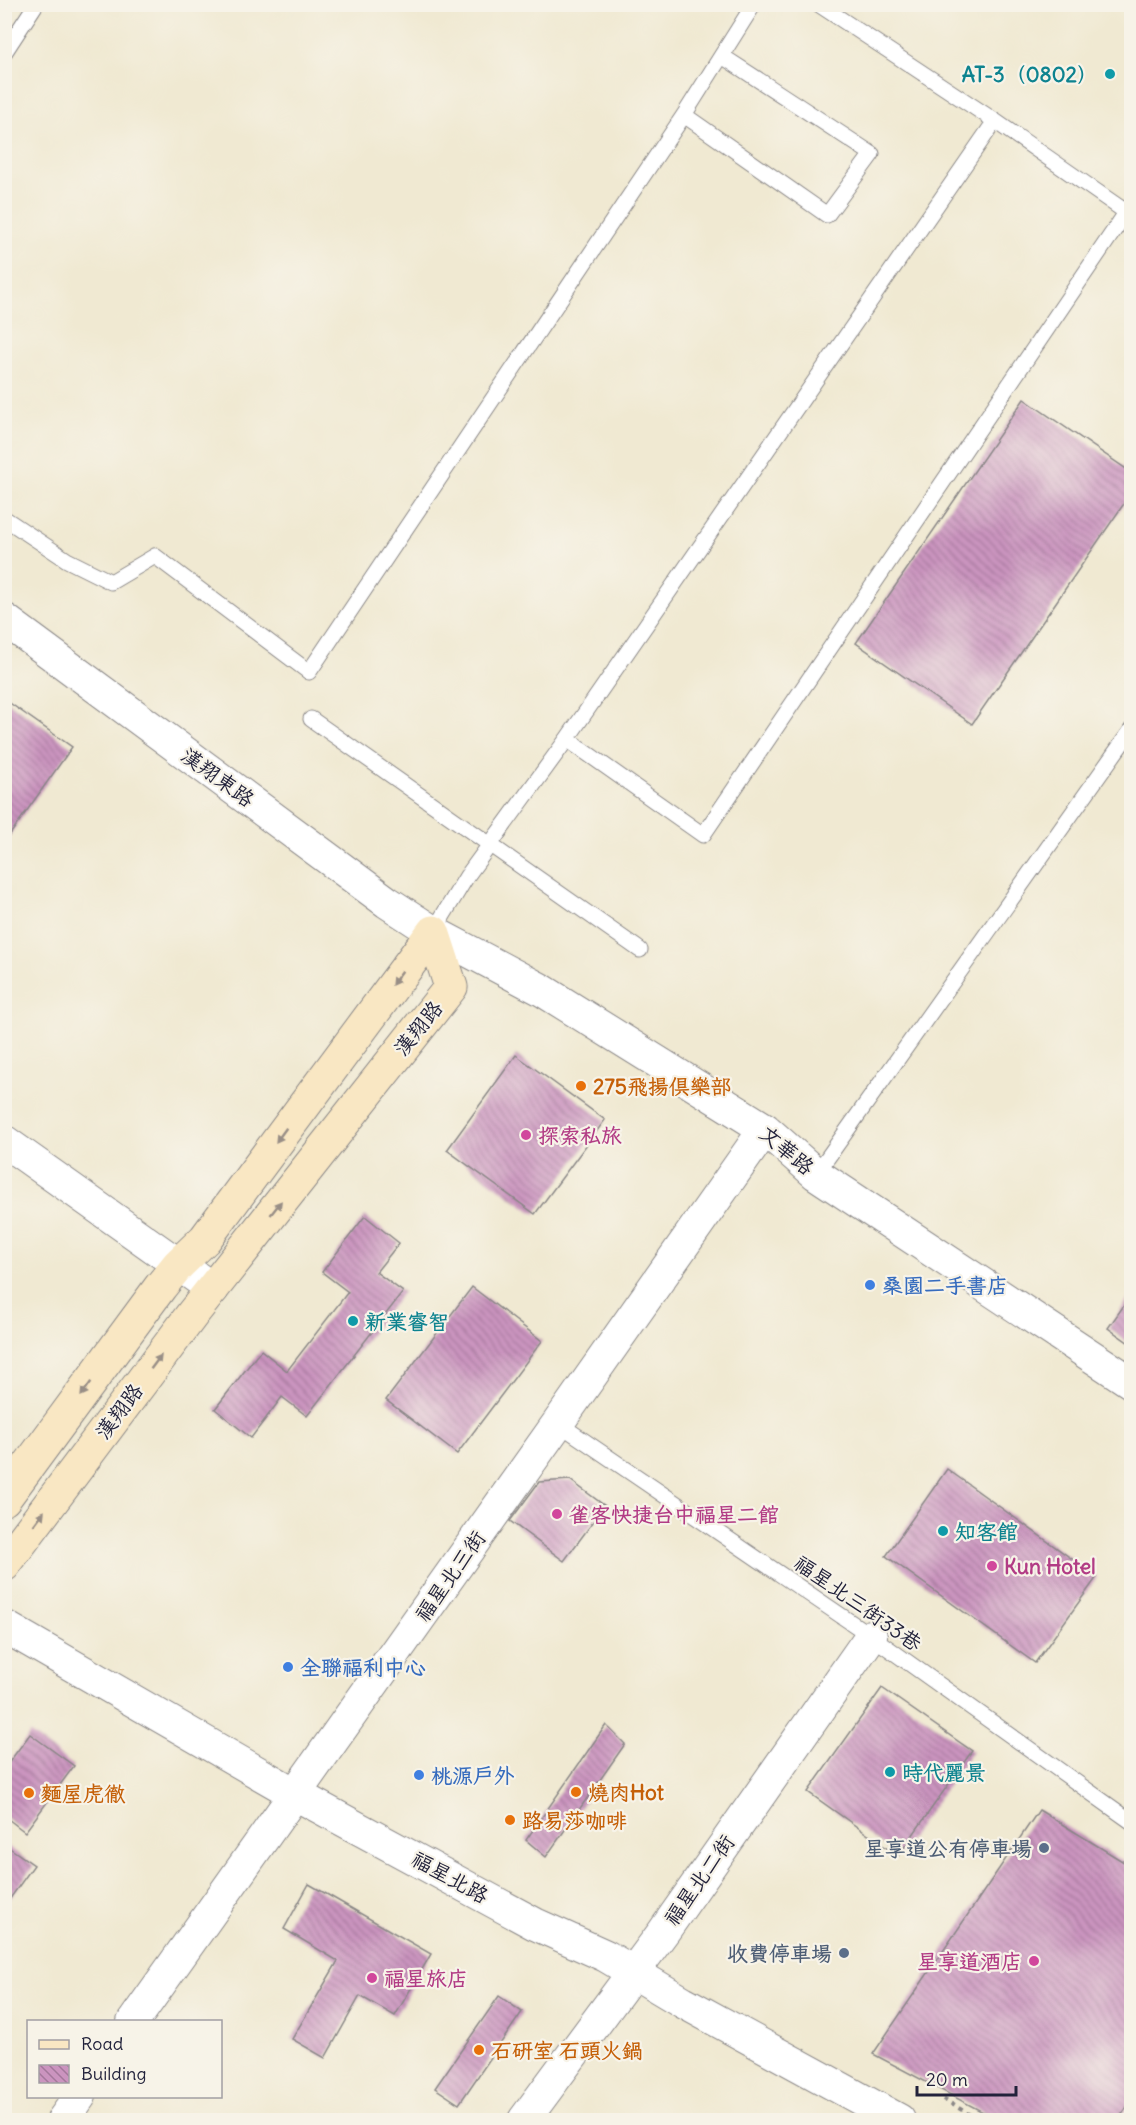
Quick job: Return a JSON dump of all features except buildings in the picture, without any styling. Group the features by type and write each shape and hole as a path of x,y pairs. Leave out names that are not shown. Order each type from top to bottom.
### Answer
{"street":[{"name":"漢翔東路","path":"4,619 387,902 433,932"},
{"name":"文華路","path":"433,932 542,990 765,1129 816,1174 1131,1383"},
{"name":"漢翔路","path":"4,1499 178,1265 205,1239 433,932"},
{"name":"漢翔路","path":"4,1565 194,1312 451,987 433,932"},
{"name":"福星北三街","path":"134,2020 765,1129"},
{"path":"4,1141 213,1289"},
{"name":"福星北路","path":"4,1626 295,1794 535,1924 606,1956 899,2121"},
{"name":"福星北二街","path":"524,2121 664,1931 871,1636"},
{"path":"63,2121 79,2098"}],"lane":[{"path":"4,53 36,4"},
{"path":"4,518 67,560 111,582 155,556 309,672 684,115 754,4"},
{"path":"567,739 703,835 1129,208 818,4"},
{"path":"684,115 827,215 872,154 723,56"},
{"path":"433,932 468,876 567,739 995,121"},
{"path":"311,719 640,950"},
{"path":"816,1174 1131,729"},
{"name":"福星北三街33巷","path":"558,1423 871,1636 1131,1822"}],"path":[{"path":"943,2099 979,2121"}],"place":[{"name":"AT-3（0802）","path":"1110,74"},
{"name":"275飛揚俱樂部","path":"581,1086"},
{"name":"探索私旅","path":"526,1135"},
{"name":"桑園二手書店","path":"870,1285"},
{"name":"新業睿智","path":"353,1321"},
{"name":"雀客快捷台中福星二館","path":"557,1514"},
{"name":"知客館","path":"943,1531"},
{"name":"Kun Hotel","path":"992,1566"},
{"name":"全聯福利中心","path":"288,1667"},
{"name":"時代麗景","path":"890,1772"},
{"name":"桃源戶外","path":"419,1775"},
{"name":"燒肉Hot","path":"576,1792"},
{"name":"麵屋虎徹","path":"29,1793"},
{"name":"路易莎咖啡","path":"510,1820"},
{"name":"星享道公有停車場","path":"1044,1848"},
{"name":"收費停車場","path":"844,1953"},
{"name":"星享道酒店","path":"1034,1961"},
{"name":"福星旅店","path":"372,1978"},
{"name":"石研室 石頭火鍋","path":"479,2050"}]}
